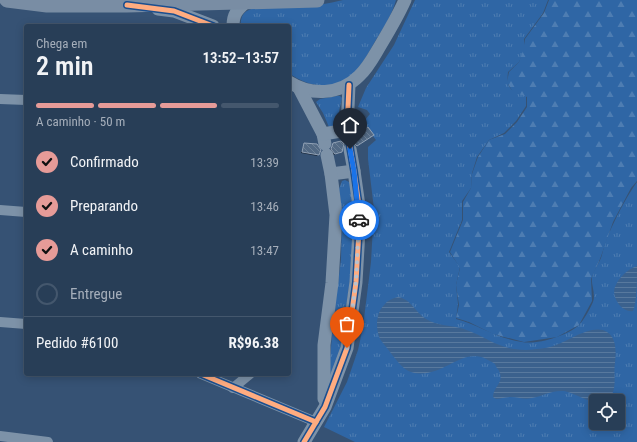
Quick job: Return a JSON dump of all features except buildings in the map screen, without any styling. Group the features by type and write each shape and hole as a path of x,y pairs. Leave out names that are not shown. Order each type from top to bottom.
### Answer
{"main road":[{"path":"7,0 47,5 127,5 317,0"}],"street":[{"path":"294,85 320,92 349,85 359,77 373,58 405,0"},
{"path":"233,24 233,17 237,10 246,2"},
{"path":"127,5 174,11 208,24"},
{"path":"294,85 325,144 331,174 336,216 332,283 324,345 324,407"},
{"path":"304,442 324,407 347,348 356,282 360,213 348,139 349,85"},
{"path":"0,99 24,100"},
{"path":"325,144 348,139"},
{"path":"331,174 354,171"},
{"path":"0,210 24,212"},
{"path":"0,322 24,324"},
{"path":"205,376 316,422"},
{"path":"233,388 248,376"},
{"path":"249,395 250,376"},
{"path":"0,436 48,442"}],"green space":[{"path":"343,0 396,0 388,20 357,70 346,80 330,85 321,86 304,82 291,74 291,24 241,24 242,16 248,10 255,8 310,6"},
{"path":"415,0 548,0 543,13 524,39 524,51 519,62 508,72 509,86 513,91 526,96 526,106 516,121 504,133 489,140 477,157 472,173 471,188 462,201 462,220 449,252 460,267 456,285 458,304 456,319 505,338 528,343 552,339 574,329 583,320 593,302 593,273 601,258 613,224 624,202 637,182 637,442 355,442 324,427 347,382 358,350 363,327 371,262 374,209 368,147 376,140 368,130 362,134 360,126 370,114 367,110 358,107 366,88 394,45"},
{"path":"549,0 637,0 637,181 631,188 613,222 591,279 592,301 579,325 557,337 524,342 493,334 469,322 456,318 459,305 456,285 460,268 450,252 463,220 463,202 471,188 472,174 478,157 489,140 505,134 517,122 527,107 527,97 513,92 507,82 509,72 519,62 525,39 544,13"},
{"path":"337,96 342,98 339,111 339,125 329,127 316,102 320,99"},
{"path":"345,180 351,183 354,225 352,266 339,356 328,380 341,260 342,215 339,189 342,181"}],"shaded area":[{"path":"637,266 635,303 633,311 629,311 625,310 618,304 614,291 616,284 621,277 630,269"},
{"path":"398,297 406,300 422,316 430,321 464,329 508,348 526,350 550,347 587,331 601,330 607,332 613,338 616,350 612,394 589,394 589,401 564,391 552,392 529,399 511,397 496,399 493,397 501,378 498,369 495,364 477,356 468,357 432,372 422,373 408,371 399,363 378,335 377,320 380,311 389,300"}],"cycle path":[{"path":"127,5 174,11 208,24"},
{"path":"304,442 325,407 347,348 356,282 360,213 347,130 349,85"},
{"path":"206,376 316,422"}],"way so far":[{"path":"347,348 356,282 359,220"}],"route":[{"path":"350,149 360,213 359,220"}]}
